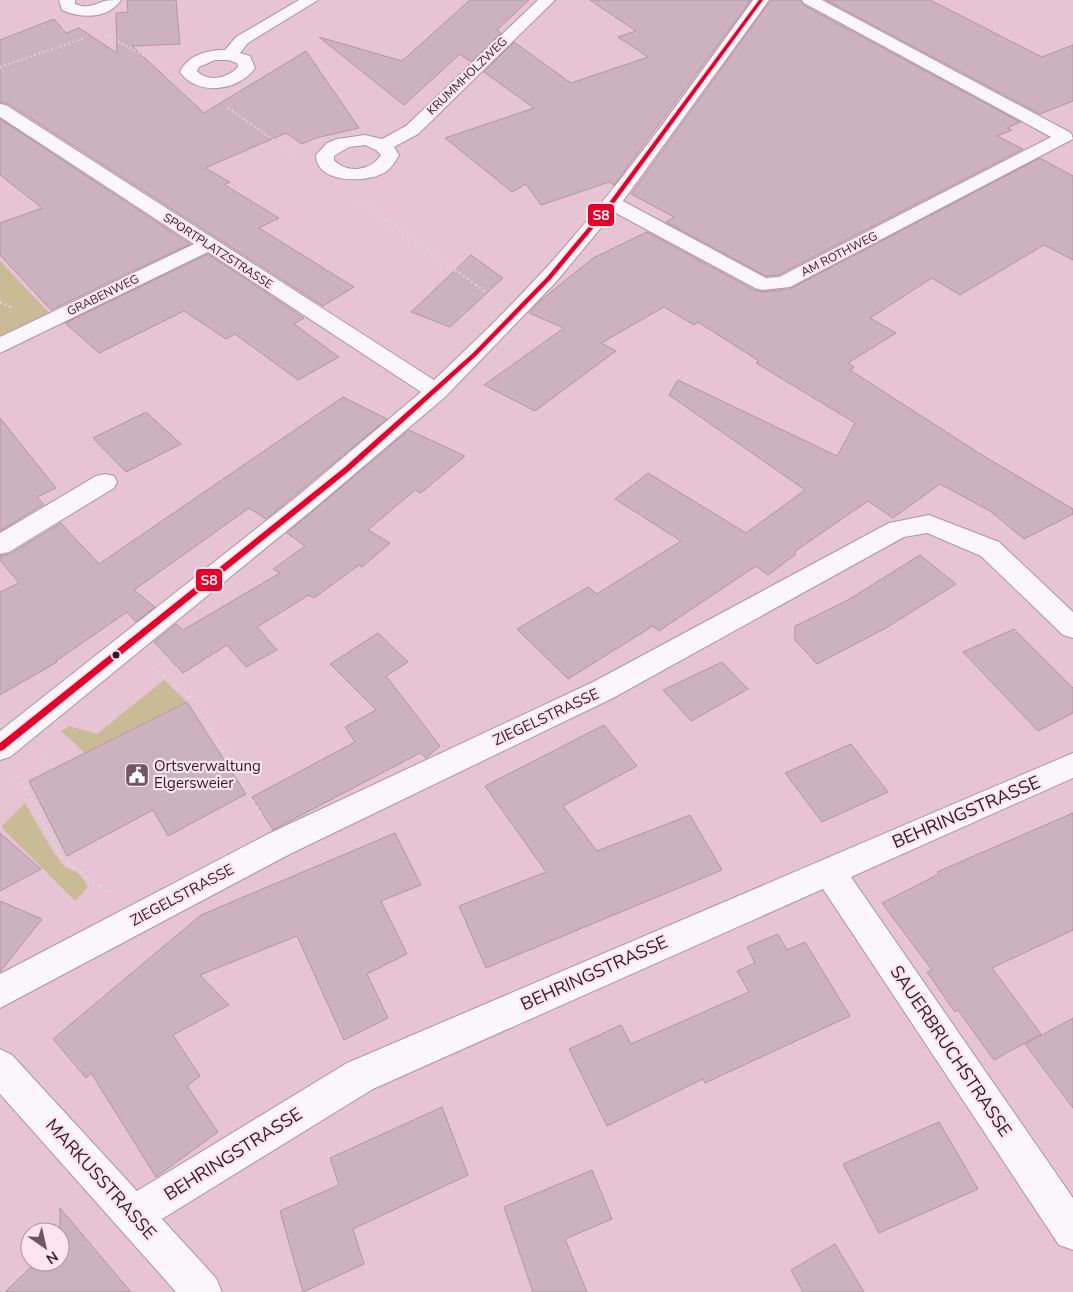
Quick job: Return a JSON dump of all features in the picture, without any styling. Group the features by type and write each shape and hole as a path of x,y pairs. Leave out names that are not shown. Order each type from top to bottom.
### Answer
{"street":[{"path":"67,0 68,7 87,11 102,8 113,0"},
{"path":"230,55 242,40 310,0"},
{"name":"KRUMMHOLZWEG","path":"383,145 412,130 547,0"},
{"path":"0,748 126,645 330,484 437,392 517,312 612,202 761,0"},
{"name":"AM ROTHWEG","path":"810,0 1069,136"},
{"name":"SPORTPLATZSTRASSE","path":"0,109 437,392"},
{"name":"AM ROTHWEG","path":"612,202 762,284 783,283 1069,136"},
{"name":"GRABENWEG","path":"0,346 207,244"},
{"path":"0,545 105,482"},
{"name":"ZIEGELSTRASSE","path":"0,992 279,844 604,690 898,529 929,524 990,549 1073,628"},
{"name":"BEHRINGSTRASSE","path":"133,1215 360,1076 1073,765"},
{"name":"SAUERBRUCHSTRASSE","path":"829,871 1073,1231"},
{"name":"MARKUSSTRASSE","path":"0,1067 202,1292"}],"path":[{"path":"0,67 91,36"},
{"path":"126,645 193,700 279,844"},
{"path":"40,757 54,768"},
{"path":"11,772 22,783 63,859 142,916"}],"shaded area":[{"path":"0,261 49,313 0,338"},
{"path":"164,680 187,702 85,753 61,731 69,726 97,734"},
{"path":"25,803 54,853 64,866 80,874 88,887 75,901 1,827"}],"building":[{"path":"127,0 176,0 180,44 132,46 204,113 306,51 359,128 316,138 302,144 286,133 205,168 230,182 225,185 279,218 259,228 354,287 323,306 7,103 0,102 0,40 54,19 66,33 79,28 117,53 116,13 128,12"},
{"path":"470,0 529,0 497,30 501,33 471,62 460,54 404,105 319,37 402,61"},
{"path":"590,0 751,0 614,185 609,182 541,205 526,184 512,192 445,138 534,108 484,72 514,42 571,83 648,57 618,37 636,31"},
{"path":"771,0 800,0 803,5 1020,122 1007,128 1012,130 997,136 1023,149 778,275 766,276 666,222 674,217 631,194"},
{"path":"826,0 930,0 1042,57 1073,45 1073,101 1040,114"},
{"path":"0,119 190,244 51,310 0,255 0,223 42,208 0,175"},
{"path":"1040,158 1073,176 1073,260 1044,245 960,295 932,278 870,318 896,333 848,363 854,367 850,370 982,455 1073,509 1073,514 1024,539 990,511 940,484 893,518 868,501 794,552 796,554 768,575 756,566 659,631 653,626 568,679 517,629 588,587 597,594 681,541 615,499 648,473 746,533 805,490 669,395 678,380 837,456 855,423 756,363 759,361 698,322 694,325 664,307 601,343 616,351 535,411 484,385 564,328 529,313 540,301 593,258 647,232 754,290 762,292 790,289"},
{"path":"208,254 304,318 294,324 339,357 298,380 235,334 226,339 184,311 99,353 65,323"},
{"path":"471,255 503,278 450,327 411,312"},
{"path":"343,397 387,419 266,519 249,508 134,590 155,607 136,622 127,612 57,662 0,695 0,592 19,583 0,560 0,556 10,554 61,523 99,564"},
{"path":"146,412 181,444 126,472 93,438"},
{"path":"0,418 56,488 37,497 44,504 0,531"},
{"path":"409,430 465,456 421,493 415,490 368,530 390,543 362,567 359,565 314,598 309,595 257,627 277,650 246,667 227,645 183,673 154,642 176,624 183,630 280,573 273,569 305,546 287,533"},
{"path":"920,555 956,584 886,628 817,664 795,640 795,626 848,600"},
{"path":"1014,629 1073,688 1073,713 1038,731 963,652"},
{"path":"378,633 408,662 386,676 440,746 426,758 420,753 273,830 252,797 355,742 345,727 376,710 330,664"},
{"path":"722,662 748,689 691,721 663,690"},
{"name":"Ortsverwaltung Elgersweier","path":"187,702 246,794 168,836 153,810 67,856 29,781"},
{"path":"604,725 637,766 563,806 597,851 690,815 722,870 486,968 459,906 546,872 485,786"},
{"path":"851,744 888,792 822,822 785,773"},
{"path":"1073,813 1073,930 992,968 1041,1034 994,1060 958,1010 955,1012 927,972 932,970 882,903 939,874 937,872"},
{"path":"0,833 41,869 0,891"},
{"path":"395,833 421,885 381,901 407,954 367,974 388,1018 344,1040 297,936 200,975 229,1005 173,1035 200,1076 187,1086 218,1132 156,1177 91,1073 86,1078 53,1039 201,915"},
{"path":"0,901 42,919 0,972"},
{"path":"778,934 787,950 805,942 850,1016 705,1083 703,1079 607,1126 569,1049 621,1025 631,1044 749,992 737,971 755,963 747,947"},
{"path":"1073,1018 1073,1108 1025,1044"},
{"path":"442,1107 468,1175 353,1229 364,1264 303,1292 280,1211 339,1185 330,1158"},
{"path":"939,1122 978,1189 879,1233 843,1164"},
{"path":"592,1170 612,1219 565,1239 587,1292 533,1292 504,1207"},
{"path":"60,1208 131,1292 5,1292 26,1272 70,1272 70,1222 60,1222"},
{"path":"835,1244 864,1292 803,1292 791,1270"}],"transit line":[{"name":"S8","path":"0,748 347,469 475,354 549,278 613,201 761,0"}],"place":[{"name":"Ortsverwaltung Elgersweier","path":"137,775"}]}
